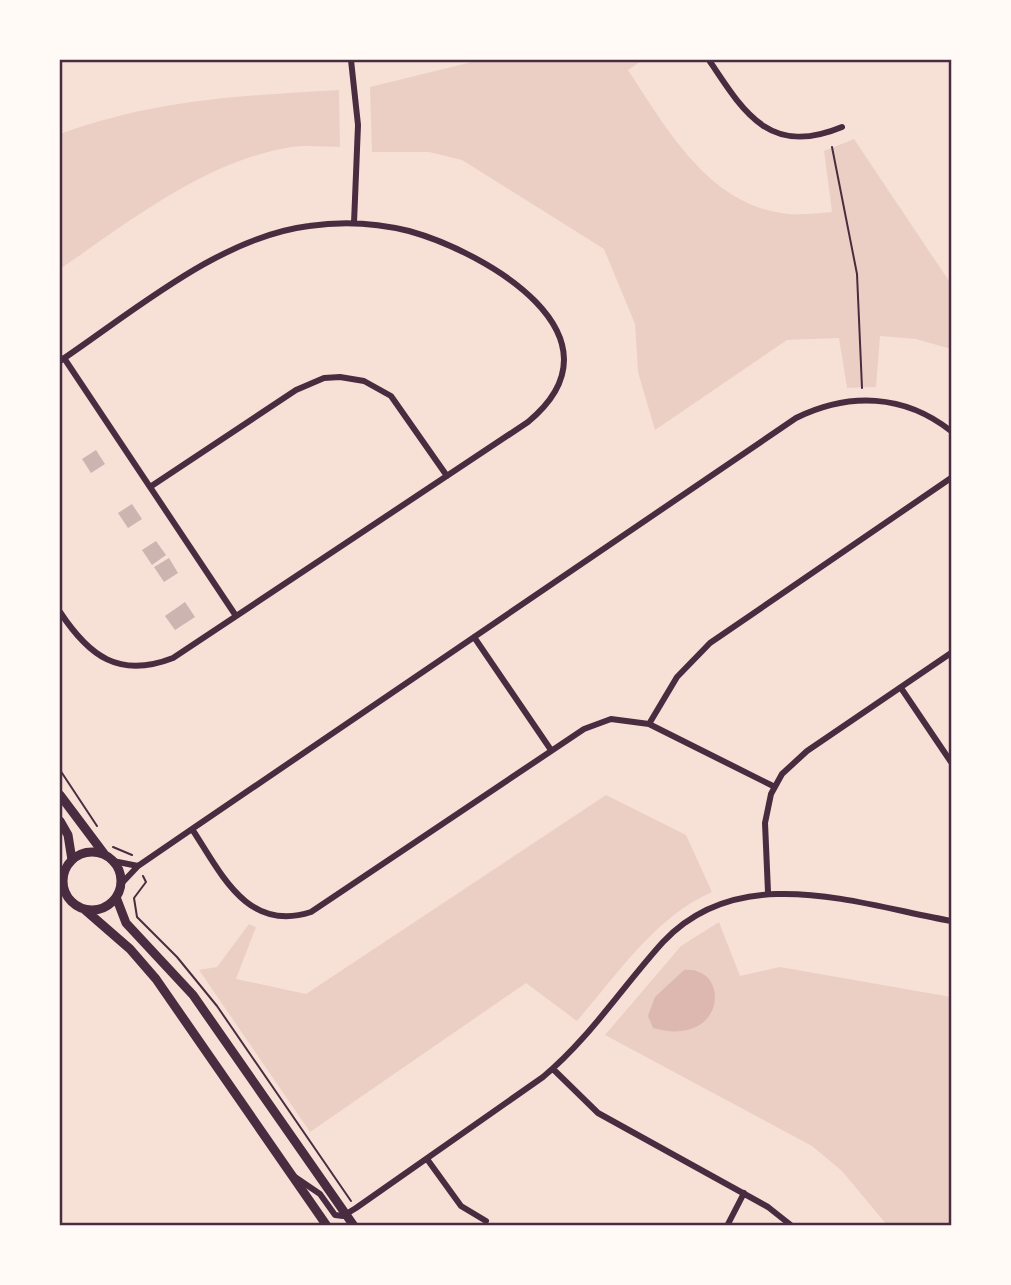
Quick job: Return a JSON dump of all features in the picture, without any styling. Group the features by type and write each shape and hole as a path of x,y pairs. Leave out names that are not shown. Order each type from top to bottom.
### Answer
{"main road":[{"path":"60,794 121,876 116,897 102,908 84,909"},
{"path":"60,821 68,835 72,860"},
{"path":"110,858 88,852 72,860 66,868 64,888 75,905 84,909 130,949 162,986 327,1226"},
{"path":"116,897 126,923 194,995 354,1226"}],"street":[{"path":"351,60 358,125 354,223"},
{"path":"709,60 737,103 763,127 783,135 802,138 842,127"},
{"path":"60,612 82,643 94,653 127,666 158,664 173,658 236,616 447,475 540,412 556,386 562,357 556,328 543,306 483,264 430,238 354,223 283,230 234,248 62,359 236,616"},
{"path":"150,487 296,390 324,378 354,378 379,387 398,404 447,475"},
{"path":"121,884 138,866 192,828 796,418 815,409 850,400 887,401 922,412 951,430"},
{"path":"649,724 677,677 710,643 951,478"},
{"path":"474,637 551,750"},
{"path":"768,892 765,822 775,787 793,762 951,653"},
{"path":"901,688 951,762"},
{"path":"192,828 235,892 256,909 281,916 311,912 551,750 597,722 623,718 649,724 775,787"},
{"path":"110,858 138,866"},
{"path":"293,1176 320,1194 335,1214 346,1214 356,1209 553,1069 679,927 726,901 768,892 814,896 951,921"},
{"path":"553,1069 598,1113 744,1193 792,1226"},
{"path":"427,1159 461,1206 486,1220"},
{"path":"727,1226 744,1193"}],"path":[{"path":"832,147 857,274 858,347 862,388"},
{"path":"60,770 100,831"},
{"path":"107,841 121,852 131,853 146,883 134,898 137,917 177,957 217,1006 356,1209"}],"shaded area":[{"path":"480,60 643,60 628,70 658,116 693,161 735,196 760,208 788,214 832,212 824,151 854,139 951,284 951,349 916,339 880,336 876,387 847,388 839,338 787,340 655,430 638,372 635,324 604,249 462,160 429,152 372,152 370,87"},
{"path":"339,90 340,147 292,147 229,165 170,195 60,269 60,134 96,122 164,106 232,97"},
{"path":"606,795 686,835 712,892 672,916 655,932 577,1021 526,983 310,1132 199,970 217,967 249,924 256,927 236,979 306,994"},
{"path":"719,922 740,976 780,967 951,997 951,1225 887,1225 842,1171 812,1146 605,1035 681,946"},
{"path":"684,970 699,972 710,980 715,992 714,1005 708,1018 695,1027 677,1031 653,1028 648,1016 655,997"}],"building":[{"path":"96,450 105,464 91,473 82,459"},
{"path":"132,504 142,519 128,528 118,513"},
{"path":"156,541 166,555 152,565 142,550"},
{"path":"169,558 178,573 164,582 154,567"},
{"path":"185,602 195,617 175,630 165,616"}]}
